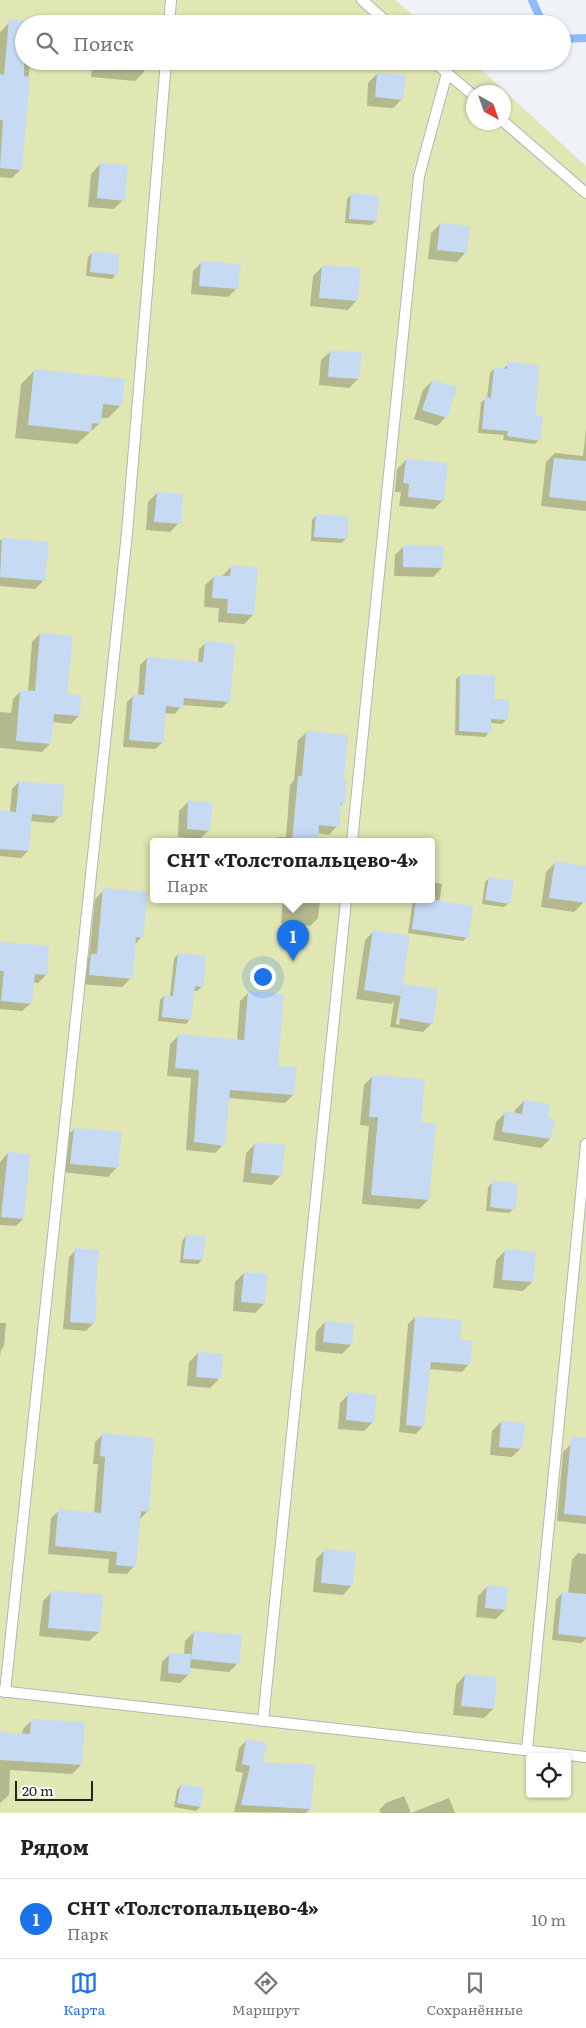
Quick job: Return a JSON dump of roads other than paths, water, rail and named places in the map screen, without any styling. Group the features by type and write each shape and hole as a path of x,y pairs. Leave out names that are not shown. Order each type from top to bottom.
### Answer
{"lane":[{"path":"170,15 171,0"},
{"path":"362,0 379,15"},
{"path":"165,70 127,533 3,1692 586,1757"},
{"path":"443,70 466,89"},
{"path":"352,838 419,176 446,73"},
{"path":"511,128 586,193"},
{"path":"263,1720 346,903"},
{"path":"527,1750 586,1144"}],"waterway":[{"path":"532,0 539,15"},
{"path":"571,39 586,38"}],"place":[{"name":"СНТ «Толстопальцево-4»","path":"293,961"}]}
